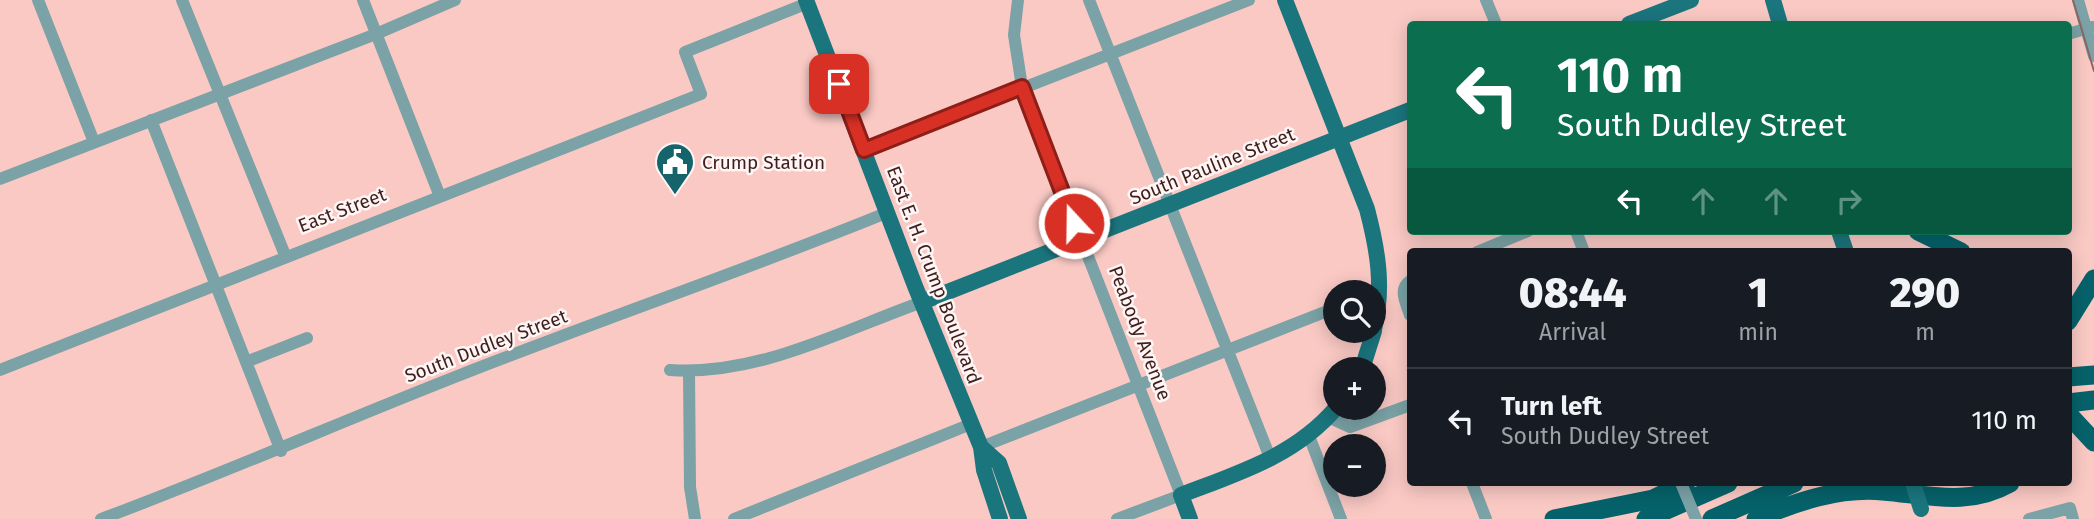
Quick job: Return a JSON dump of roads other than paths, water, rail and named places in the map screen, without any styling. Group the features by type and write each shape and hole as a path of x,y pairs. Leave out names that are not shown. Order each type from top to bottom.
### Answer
{"highway":[{"path":"1926,235 1953,248"},
{"path":"2072,315 2094,279"},
{"path":"2072,377 2094,375"},
{"path":"2072,403 2094,400"},
{"path":"2072,419 2088,438"},
{"path":"1554,519 1653,499 1678,486"},
{"path":"1646,519 1721,486"},
{"path":"1712,519 1787,486"},
{"path":"1756,519 1800,501 1841,493 1881,490 1961,499 1983,495 2003,486"},
{"path":"1621,519 1667,509"}],"main road":[{"path":"1285,0 1373,233 1379,260 1378,280"},
{"path":"1637,21 1692,0"},
{"path":"1773,0 1779,21"},
{"name":"East E. H. Crump Boulevard","path":"810,1 886,213 981,447 984,470 1000,519"},
{"name":"South Pauline Street","path":"922,302 1407,111"},
{"path":"1181,495 1271,460 1308,436 1324,420"},
{"name":"East E. H. Crump Boulevard","path":"981,447 999,463 1019,519"},
{"path":"1914,486 1922,514"},
{"name":"Peabody Avenue","path":"1181,495 1190,519"}],"street":[{"path":"38,0 94,142"},
{"path":"182,0 285,255"},
{"path":"363,0 439,194"},
{"path":"0,179 376,34 455,0"},
{"name":"Peabody Avenue","path":"1018,0 1014,36 1022,87 1181,495"},
{"path":"1089,0 1271,460"},
{"path":"864,150 1110,52 1250,0"},
{"path":"1486,0 1495,21"},
{"path":"2078,0 2090,28 2094,56"},
{"name":"East Street","path":"0,370 439,194 701,94 685,52 810,1"},
{"path":"2072,33 2090,28"},
{"path":"152,120 281,451"},
{"name":"South Dudley Street","path":"107,518 281,451 460,375 766,262 886,213"},
{"path":"1488,248 1518,235"},
{"name":"South Pauline Street","path":"670,370 689,371 761,360 922,302"},
{"path":"981,447 1323,313"},
{"path":"246,362 307,338"},
{"path":"689,371 690,487 695,519"},
{"path":"1386,414 1407,406"},
{"path":"1342,420 1350,427 1369,420"},
{"path":"734,519 971,424"},
{"path":"1308,436 1341,519"},
{"path":"1473,486 1486,519"},
{"path":"1685,486 1696,519"},
{"path":"1117,519 1181,495"},
{"path":"2029,519 2071,513"}],"tram line":[{"path":"2073,0 2094,71"}],"place":[{"name":"Crump Station","path":"675,196"}]}
